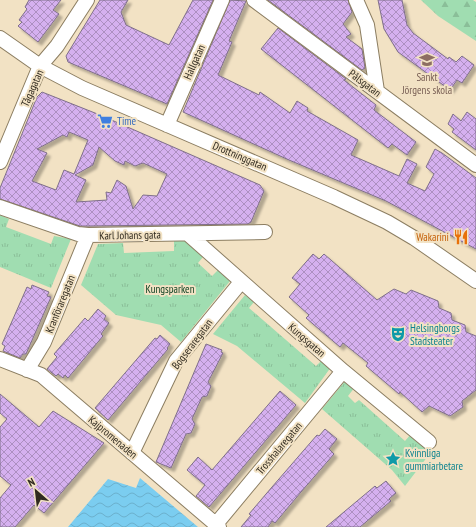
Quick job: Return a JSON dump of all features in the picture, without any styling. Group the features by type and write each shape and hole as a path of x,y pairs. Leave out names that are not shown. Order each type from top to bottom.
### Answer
{"street":[{"name":"Tågagatan","path":"0,162 40,66 57,46 87,0"},
{"name":"Hallgatan","path":"167,124 222,0"},
{"name":"Pålsgatan","path":"254,0 476,165"},
{"path":"356,0 367,25 377,91"},
{"name":"Drottninggatan","path":"0,38 40,66 82,88 334,197 387,222 414,238 476,281"},
{"name":"Karl Johans gata","path":"0,207 78,234 88,235 265,232"},
{"name":"Kungsgatan","path":"188,234 343,371 429,442"},
{"name":"Kranföraregatan","path":"27,370 44,342 88,235"},
{"name":"Bogseraregatan","path":"132,453 176,361 241,282"},
{"name":"Kajpromenaden","path":"0,359 41,375 217,526"},
{"name":"Trosshalaregatan","path":"217,526 230,506 343,371"}],"green space":[{"path":"421,0 473,0 476,2 476,41 438,16"},
{"path":"0,215 9,219 6,227 51,244 54,236 71,239 51,288 0,267"},
{"name":"Kungsparken","path":"174,241 185,241 203,257 198,263 212,276 218,270 230,281 181,342 161,325 116,315 81,285 98,244 123,243 124,253 174,251"},
{"path":"245,295 254,302 249,308 316,366 323,359 331,367 305,403 237,346 213,334"},
{"path":"346,380 355,387 348,396 355,403 359,400 405,441 411,434 431,452 405,486 392,470 322,409"}],"water":[{"path":"140,478 198,527 68,527 108,479 136,488"}],"building":[{"path":"29,0 61,0 53,10 59,14 38,42 18,26 22,22 19,20 27,9 25,7"},
{"path":"100,0 128,0 121,12 126,25 169,45 193,0 213,0 167,104 68,62 66,56"},
{"path":"230,0 246,1 229,41 232,42 218,75 259,95 260,92 290,113 297,101 308,108 307,111 358,140 351,155 399,176 407,159 417,164 407,183 425,191 434,174 426,167 435,149 442,153 476,178 476,249 386,201 289,160 183,112"},
{"path":"268,0 348,0 352,12 343,24 351,34 346,37 362,49 365,68 362,70"},
{"path":"378,0 402,0 407,25 413,33 448,59 449,57 456,62 462,56 474,65 462,83 457,80 450,90 398,52 384,29"},
{"path":"278,28 346,79 344,80 376,105 374,110 416,142 407,155 392,144 388,148 261,49"},
{"path":"42,92 100,115 260,185 264,191 251,222 248,224 80,226 0,199 0,188 37,97","holes":["69,132 88,140 74,174 64,170 56,190 32,181 47,153 37,149 63,135 67,137","99,147 115,161 124,165 125,161 135,166 143,163 167,174 157,196 143,195 133,209 126,186 117,180 111,193 106,192 107,200 76,202 86,180 75,175 93,165"]},
{"path":"467,112 476,119 476,150 452,132 454,129 448,124 453,114 461,121"},
{"name":"Helsingborgs Stadsteater","path":"313,254 319,259 324,254 377,300 394,289 406,294 411,290 438,301 439,308 451,313 452,320 465,325 466,332 476,336 476,390 462,401 463,407 450,416 429,406 422,412 400,392 399,394 366,366 368,363 343,343 340,347 306,318 309,315 289,297 300,284 292,278"},
{"path":"32,285 49,292 47,296 51,297 26,354 23,354 20,358 3,351 5,346 2,344 27,287 31,289"},
{"path":"98,309 106,316 104,319 109,323 101,334 103,336 68,378 65,375 63,378 58,374 56,376 47,369 57,357 54,354 85,318 88,321"},
{"path":"160,335 170,344 167,348 168,349 108,420 95,408 155,338 157,339"},
{"path":"206,344 222,350 221,352 223,353 208,382 211,386 207,396 202,397 192,419 195,424 191,433 186,434 171,468 156,462"},
{"path":"280,391 296,405 209,507 196,496 205,485 187,470 198,457 212,470"},
{"path":"0,394 39,427 53,411 104,443 44,513 34,505 15,527 0,527 0,498 11,485 0,476 0,427 7,419 0,413"},
{"path":"325,429 337,439 329,449 334,454 275,523 272,521 268,527 241,527 251,515 249,514 272,487 317,435 319,436"},
{"path":"386,481 396,493 389,499 391,501 360,527 326,527 375,486 377,488"}],"place":[{"name":"Sankt Jörgens skola","path":"427,60"},
{"name":"Time","path":"105,121"},
{"name":"Wakarini","path":"461,237"},
{"name":"Helsingborgs Stadsteater","path":"398,334"},
{"name":"Kvinnliga gummiarbetare","path":"393,459"}]}
